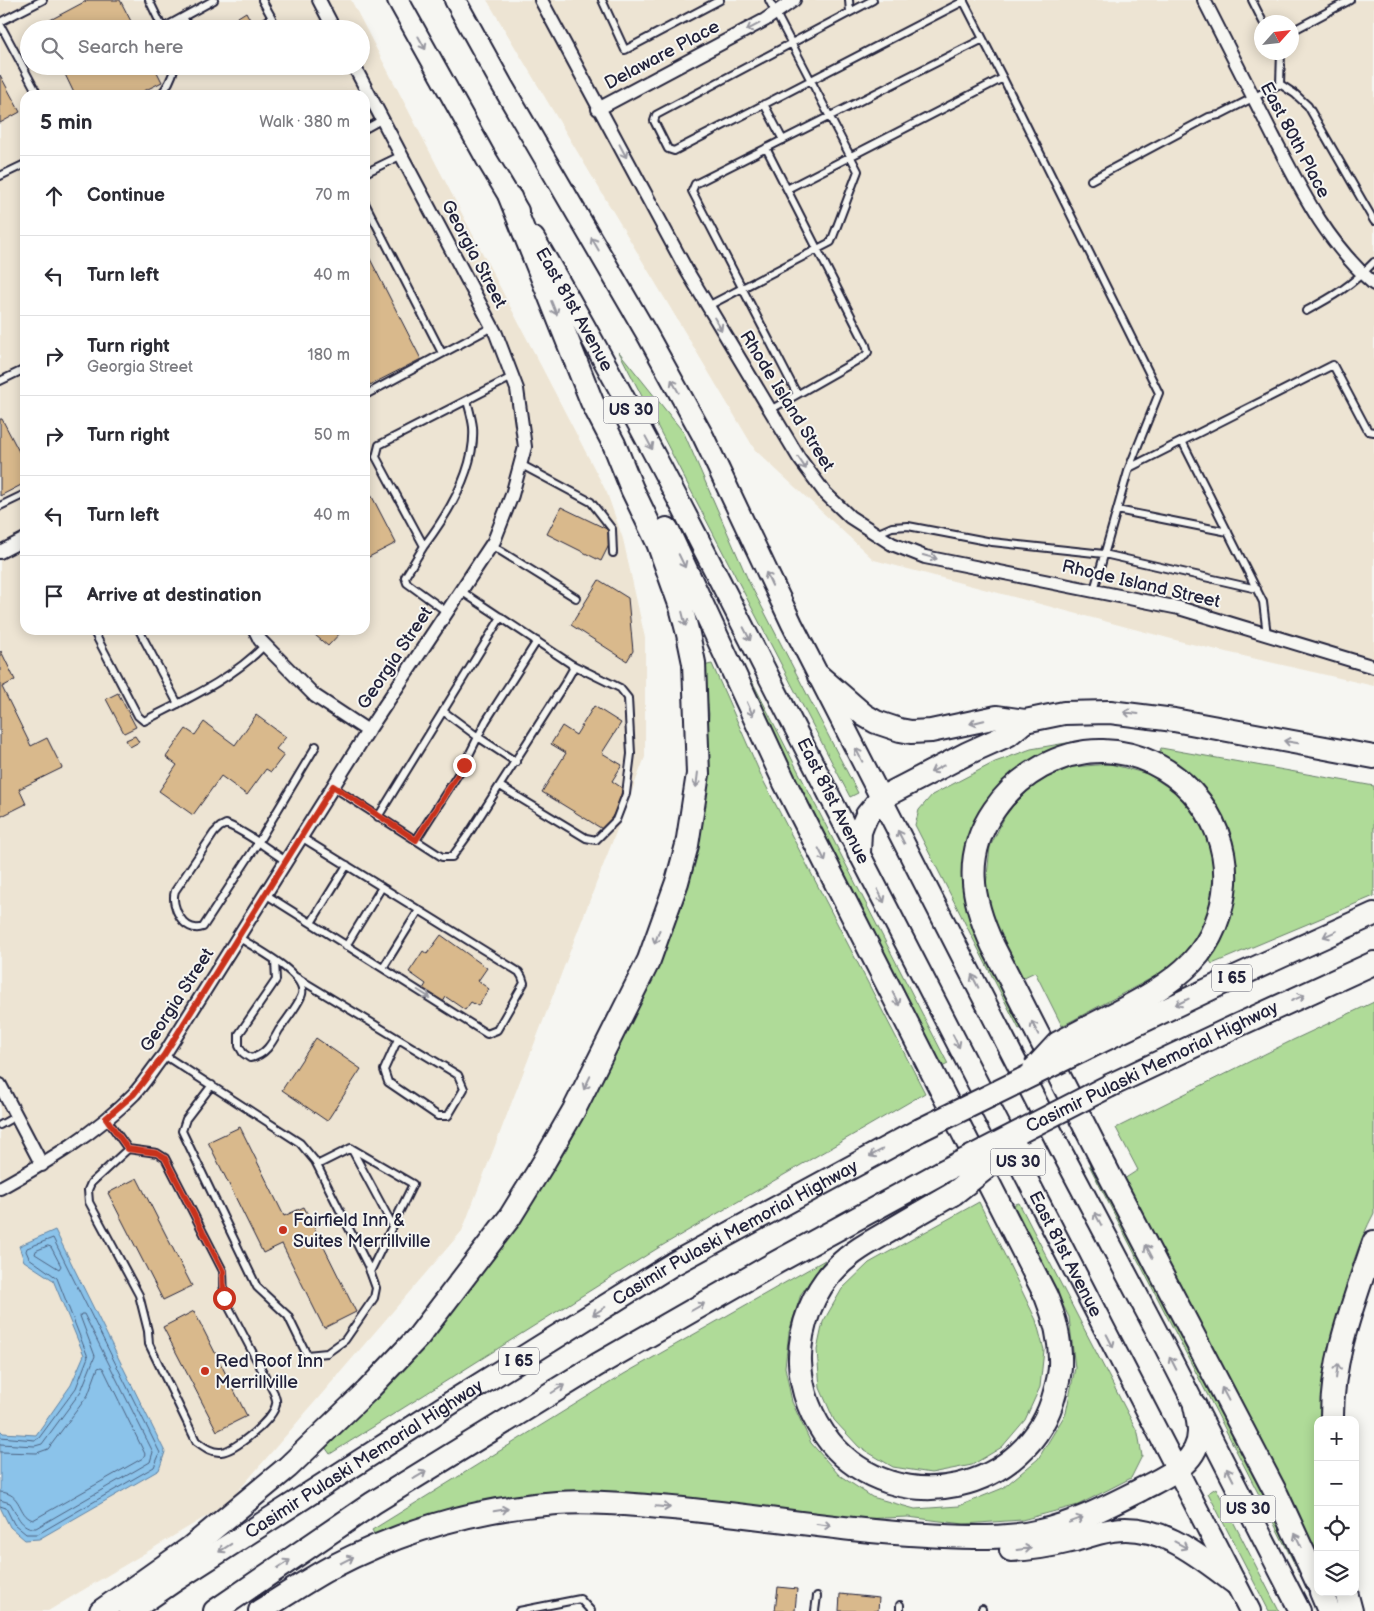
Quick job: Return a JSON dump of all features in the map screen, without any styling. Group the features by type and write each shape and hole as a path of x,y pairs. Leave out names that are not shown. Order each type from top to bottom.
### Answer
{"highway":[{"path":"101,1611 190,1548 288,1466 367,1391 419,1336 510,1217 574,1110 649,960 677,882 687,846 698,774 694,663 681,607 658,543 632,489 614,444 592,402 510,198"},
{"path":"614,444 643,483 660,516 785,783 1046,1296 1054,1317 1060,1366 1053,1400 1046,1418 1036,1434 1020,1453 1000,1468 980,1479 958,1486 937,1489 906,1486 873,1475 855,1465 837,1450 821,1431 808,1403 800,1377 801,1338 814,1300 824,1282 836,1267 853,1252 953,1194 1061,1110"},
{"path":"819,676 876,722 911,732 931,731 997,717 1025,720 1078,712 1123,712 1374,757"},
{"path":"859,853 860,832 863,824 867,815 881,798 968,753 1008,735 1025,720"},
{"path":"1087,1038 1175,978 1193,961 1209,939 1216,924 1224,900 1226,872 1216,828 1205,808 1192,791 1178,778 1160,766 1122,754 1103,751 1083,752 1045,765 1014,786 1000,802 988,818 974,863 973,884 976,903 982,924 993,946 1264,1469 1314,1575"},
{"name":"Casimir Pulaski Memorial Highway","path":"130,1611 175,1580 460,1397 673,1264 920,1130 1022,1081 1087,1038 1218,984 1374,914"},
{"name":"Casimir Pulaski Memorial Highway","path":"215,1611 373,1503 597,1365 777,1262 1061,1110 1234,1027 1374,963"},
{"path":"1332,1416 1339,1353 1349,1316 1374,1242"},
{"path":"260,1611 328,1570 397,1537 439,1523 517,1507 575,1503 624,1504 890,1533 967,1537 1038,1532 1087,1516 1178,1470 1193,1452 1197,1443 1199,1434 1195,1406"},
{"path":"890,1533 966,1551 996,1551 1042,1547 1111,1530 1145,1531 1181,1544 1235,1583"},
{"path":"1323,1596 1330,1611"},
{"path":"1347,1596 1351,1611"}],"main road":[{"name":"East 81st Avenue","path":"398,0 510,198 582,318 632,410 1250,1611"},
{"name":"US 30","path":"455,0 502,85 648,336 698,428 770,580 1063,1154 1300,1611"}],"street":[{"path":"319,0 329,20"},
{"name":"Delaware Place","path":"598,109 775,14 794,0"},
{"name":"East 80th Place","path":"1204,0 1253,98 1318,220 1363,274 1374,284"},
{"name":"Rhode Island Street","path":"543,1 598,109 614,135 686,271 812,477 838,505 892,544 926,556 1179,608 1374,667"},
{"name":"Georgia Street","path":"359,75 367,90"},
{"name":"Georgia Street","path":"0,1188 42,1165 106,1118 134,1094 164,1055 368,731 491,545 512,495 525,447 517,389 492,327 370,96"},
{"path":"0,552 20,541"},
{"path":"258,635 265,645 315,696 368,731"},
{"path":"0,1085 42,1165"}],"lane":[{"path":"20,61 0,23 42,0"},
{"path":"149,0 159,20"},
{"path":"178,20 214,0"},
{"path":"262,0 272,18 268,20"},
{"path":"602,0 625,50 720,0"},
{"path":"708,306 831,242 858,171 769,0"},
{"path":"849,0 850,12"},
{"path":"872,0 656,115 654,121 668,149 674,151 963,1 1159,393 1129,468 1094,590"},
{"path":"1299,27 1350,0"},
{"path":"1254,1 1260,15"},
{"path":"797,394 692,192 695,184 983,39"},
{"path":"1280,84 1281,60"},
{"path":"27,75 35,90"},
{"path":"164,90 169,84 172,75"},
{"path":"787,189 1003,78"},
{"path":"1091,180 1209,116 1219,115 1280,84"},
{"path":"1280,84 1308,106 1374,221"},
{"path":"764,104 783,140"},
{"path":"370,126 383,120"},
{"path":"766,148 868,352 865,356 770,410"},
{"path":"370,171 402,155"},
{"path":"0,176 20,166"},
{"path":"370,213 442,354"},
{"path":"1306,311 1339,293 1363,274 1374,262"},
{"path":"370,392 492,327"},
{"path":"1129,468 1333,365 1368,431 1374,432"},
{"path":"0,381 20,371"},
{"path":"424,546 376,458 379,445 512,377"},
{"path":"447,612 407,583 406,577 424,546 442,522 457,495 468,465 473,427 467,400"},
{"path":"1182,441 1263,602 1268,635"},
{"path":"520,464 591,502 612,529 613,553"},
{"path":"0,506 20,496"},
{"path":"1117,510 1228,532"},
{"path":"876,534 892,527 908,526 992,542 1104,554 1257,589"},
{"path":"491,545 576,598"},
{"path":"461,591 571,664 620,688 628,698 631,754 626,794 616,820 596,840 586,838 500,786"},
{"path":"378,817 501,617"},
{"path":"96,635 138,716 144,721 218,683 252,658 265,645"},
{"path":"143,635 178,704"},
{"path":"416,840 464,765 486,721 537,641"},
{"path":"333,786 442,857 452,857 566,683 572,669 571,664"},
{"path":"443,711 516,762"},
{"path":"286,861 258,843 234,827 226,824 220,827 175,891 174,896 179,917 182,922 193,928 203,927 258,843 316,746"},
{"path":"265,894 487,1034 496,1030 524,983 519,972 301,837"},
{"path":"311,923 347,865"},
{"path":"346,946 382,887"},
{"path":"382,968 419,910"},
{"path":"238,937 296,977 458,1075 464,1090 448,1116 438,1116 388,1082 384,1070 398,1039"},
{"path":"275,961 276,980 239,1034 239,1046 243,1053 250,1058 258,1057 269,1047 302,994 301,983 296,977"},
{"path":"164,1055 212,1085 300,1143 317,1165 370,1272 376,1288 374,1298 345,1340 327,1353 307,1355 288,1316 257,1287 182,1132 186,1119 212,1085"},
{"path":"0,1125 16,1116"},
{"path":"106,1118 128,1149 157,1153 165,1158 223,1271 224,1298 274,1393 277,1402 275,1410 264,1425 240,1443 221,1452 208,1450 196,1440 148,1344 148,1331 139,1295 89,1202 88,1190 91,1183 128,1149"},
{"path":"317,1165 351,1148"},
{"path":"351,1148 414,1184 370,1272"},
{"path":"351,1148 392,1226"},
{"path":"815,1611 817,1596"},
{"path":"519,1611 580,1600 591,1611"}],"shaded area":[{"path":"0,0 351,0 361,20 20,20 20,75 370,75 370,37 607,493 623,539 645,638 645,757 462,1231 227,1504 48,1611 0,1611"},
{"path":"487,0 1374,0 1374,686 1183,642 874,560 755,450"}],"green space":[{"path":"619,352 684,433 749,582 858,793 850,797"},
{"path":"712,664 764,782 925,1093 658,1248 330,1454 325,1447 390,1383 448,1318 513,1233 566,1150 614,1055 664,945 695,859 704,790 709,714 703,666"},
{"path":"752,681 948,1064 942,1067 784,759 749,682"},
{"path":"1072,742 1039,755 1013,772 984,804 972,837 964,873 1025,1026 1019,1029 915,825 919,810 932,795 995,762 1031,749"},
{"path":"1161,748 1374,786 1374,896 1212,964 1209,959 1234,894 1197,784 1178,764 1159,755"},
{"path":"1110,764 1148,774 1181,796 1201,824 1212,854 1214,886 1206,921 1191,948 1165,971 1062,1026 1035,972 1022,978 993,921 986,886 990,847 1007,812 1037,782 1072,767"},
{"path":"1374,1002 1374,1213 1354,1261 1339,1314 1330,1368 1325,1416 1314,1416 1314,1549 1124,1179 1138,1170 1116,1128"},
{"path":"1095,1162 1255,1471 1308,1583 1305,1584 1089,1165"},
{"path":"979,1202 1036,1320 1044,1350 1040,1387 1025,1420 1002,1447 972,1465 931,1473 893,1467 859,1447 834,1420 820,1388 817,1350 823,1322 842,1289 869,1263"},
{"path":"1019,1203 1138,1433 1142,1456 1131,1478 1078,1505 1022,1520 964,1524 908,1517 832,1520 639,1497 376,1537 372,1530 624,1374 825,1260 801,1294 789,1332 785,1367 792,1402 811,1443 839,1475 872,1497 915,1509 959,1506 1003,1488 1038,1459 1066,1413 1075,1368 1069,1317 1012,1205"},
{"path":"1216,1488 1279,1611 1269,1611 1208,1493"}],"water":[{"path":"55,1230 165,1452 159,1470 39,1539 25,1540 10,1527 0,1507 0,1430 3,1433 36,1435 71,1385 84,1355 53,1280 24,1261 19,1246"}],"building":[{"path":"88,0 120,0 130,20 50,20"},
{"path":"246,12 250,20 233,20"},
{"path":"0,75 20,112 0,123"},
{"path":"65,75 158,75 162,82 146,90 73,90"},
{"path":"370,259 421,359 370,385"},
{"path":"0,419 2,419 20,453 20,486 0,496"},
{"path":"370,493 396,543 370,556"},
{"path":"561,507 615,533 601,561 547,534"},
{"path":"599,580 628,598 633,651 627,661 571,625"},
{"path":"315,635 338,635 328,646"},
{"path":"0,652 15,680 2,687 31,746 47,738 62,768 19,789 26,804 0,817"},
{"path":"118,693 136,727 124,733 106,699"},
{"path":"594,706 621,723 602,753 622,765 612,781 622,788 620,804 604,830 542,792 566,753 551,744 562,726 576,735"},
{"path":"256,715 286,737 276,749 284,755 271,772 266,769 247,795 221,776 193,815 159,791 177,765 166,757 186,729 195,735 204,722 235,745"},
{"path":"135,736 139,742 130,747 126,740"},
{"path":"441,935 487,968 478,981 489,989 478,1006 471,1002 465,1010 446,997 443,1002 423,989 426,984 409,972 423,951 427,954"},
{"path":"316,1038 361,1069 327,1121 282,1090"},
{"name":"Fairfield Inn & Suites Merrillville","path":"240,1127 284,1216 304,1207 356,1312 324,1328 282,1244 263,1253 208,1142"},
{"path":"137,1178 192,1286 163,1300 108,1193"},
{"name":"Red Roof Inn Merrillville","path":"194,1311 247,1416 217,1431 163,1327"},
{"path":"778,1587 797,1589 795,1611 775,1611"},
{"path":"840,1594 879,1598 878,1611 839,1611"}],"place":[{"name":"Fairfield Inn & Suites Merrillville","path":"283,1230"},
{"name":"Red Roof Inn Merrillville","path":"205,1371"}],"route":[{"path":"224,1298 223,1271 165,1158 157,1153 128,1149 106,1118 134,1094 164,1055 333,786 357,804 416,840 464,765"}]}
